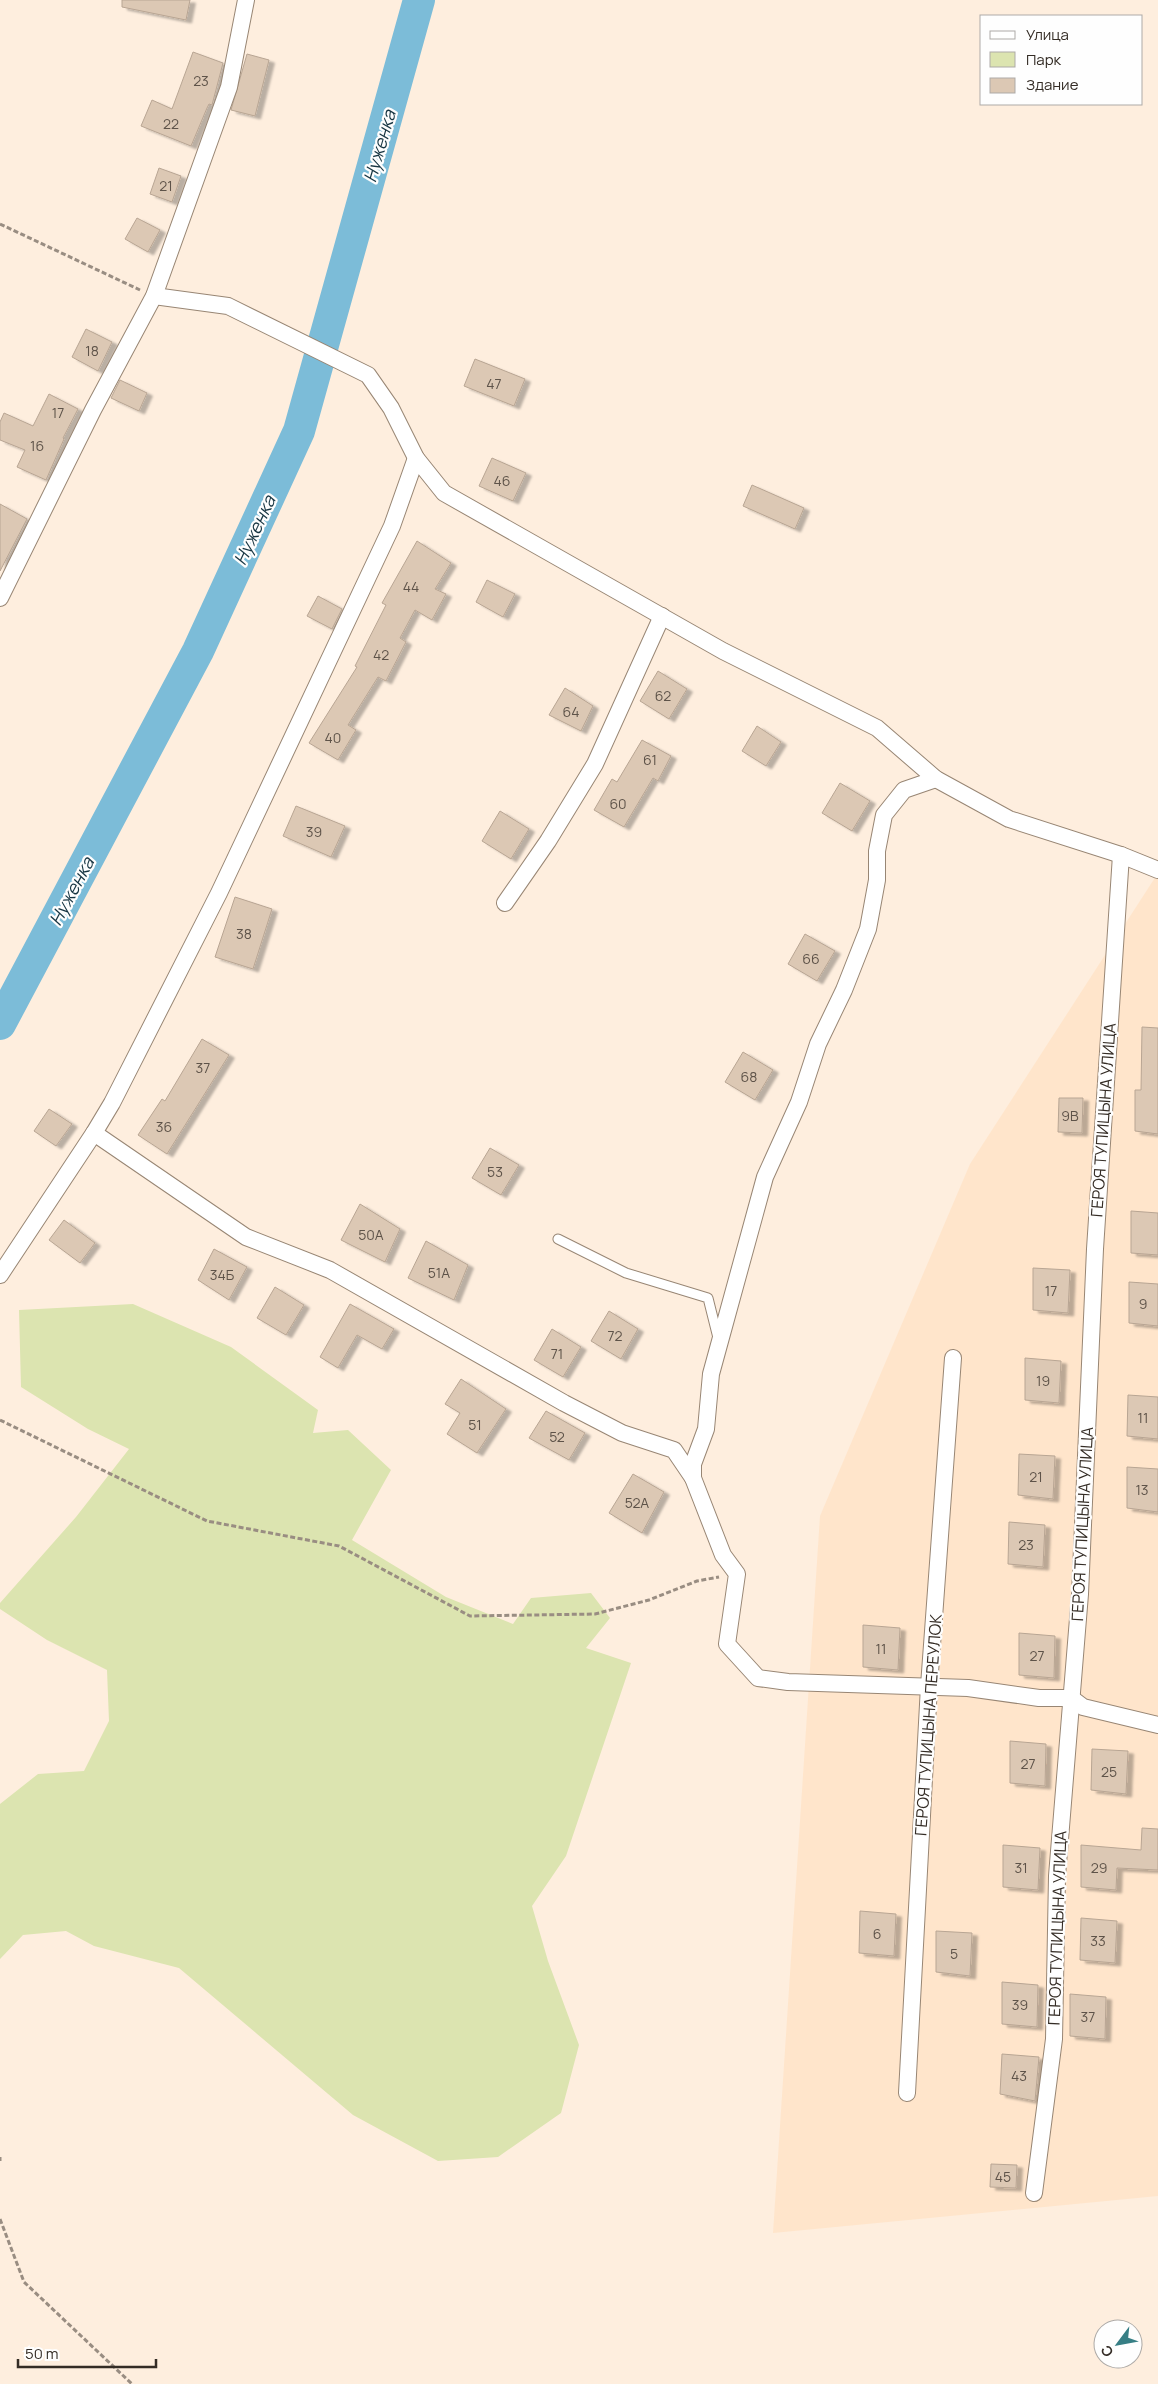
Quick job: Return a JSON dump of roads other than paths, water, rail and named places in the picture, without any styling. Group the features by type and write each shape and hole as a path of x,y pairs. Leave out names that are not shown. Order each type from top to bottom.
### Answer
{"street":[{"path":"0,598 93,410 154,296 229,87 246,0"},
{"path":"154,296 228,306 368,375 391,408 416,458 444,493 723,650 877,728 936,779 1009,819 1122,855 1158,870"},
{"path":"0,1275 94,1134 112,1103 219,893 392,526 416,458"},
{"path":"505,903 548,841 595,764 662,616"},
{"path":"693,1478 693,1464 706,1428 711,1374 765,1177 799,1102 818,1044 844,990 868,930 877,880 877,851 884,815 904,790 936,779"},
{"name":"ГЕРОЯ ТУПИЦЫНА УЛИЦА","path":"1034,2193 1054,2040 1057,1876 1080,1594 1095,1249 1122,855"},
{"path":"94,1134 246,1237 330,1270 564,1403 622,1432 674,1450 693,1478 723,1555 737,1574 727,1644 758,1678 788,1682 968,1688 1039,1698 1072,1698 1083,1707 1158,1725"},
{"name":"ГЕРОЯ ТУПИЦЫНА ПЕРЕУЛОК","path":"907,2093 929,1686 953,1358"}],"lane":[{"path":"558,1239 626,1273 708,1298 719,1341"}],"waterway":[{"name":"Нуженка","path":"0,1024 198,651 299,431 419,0"}]}
